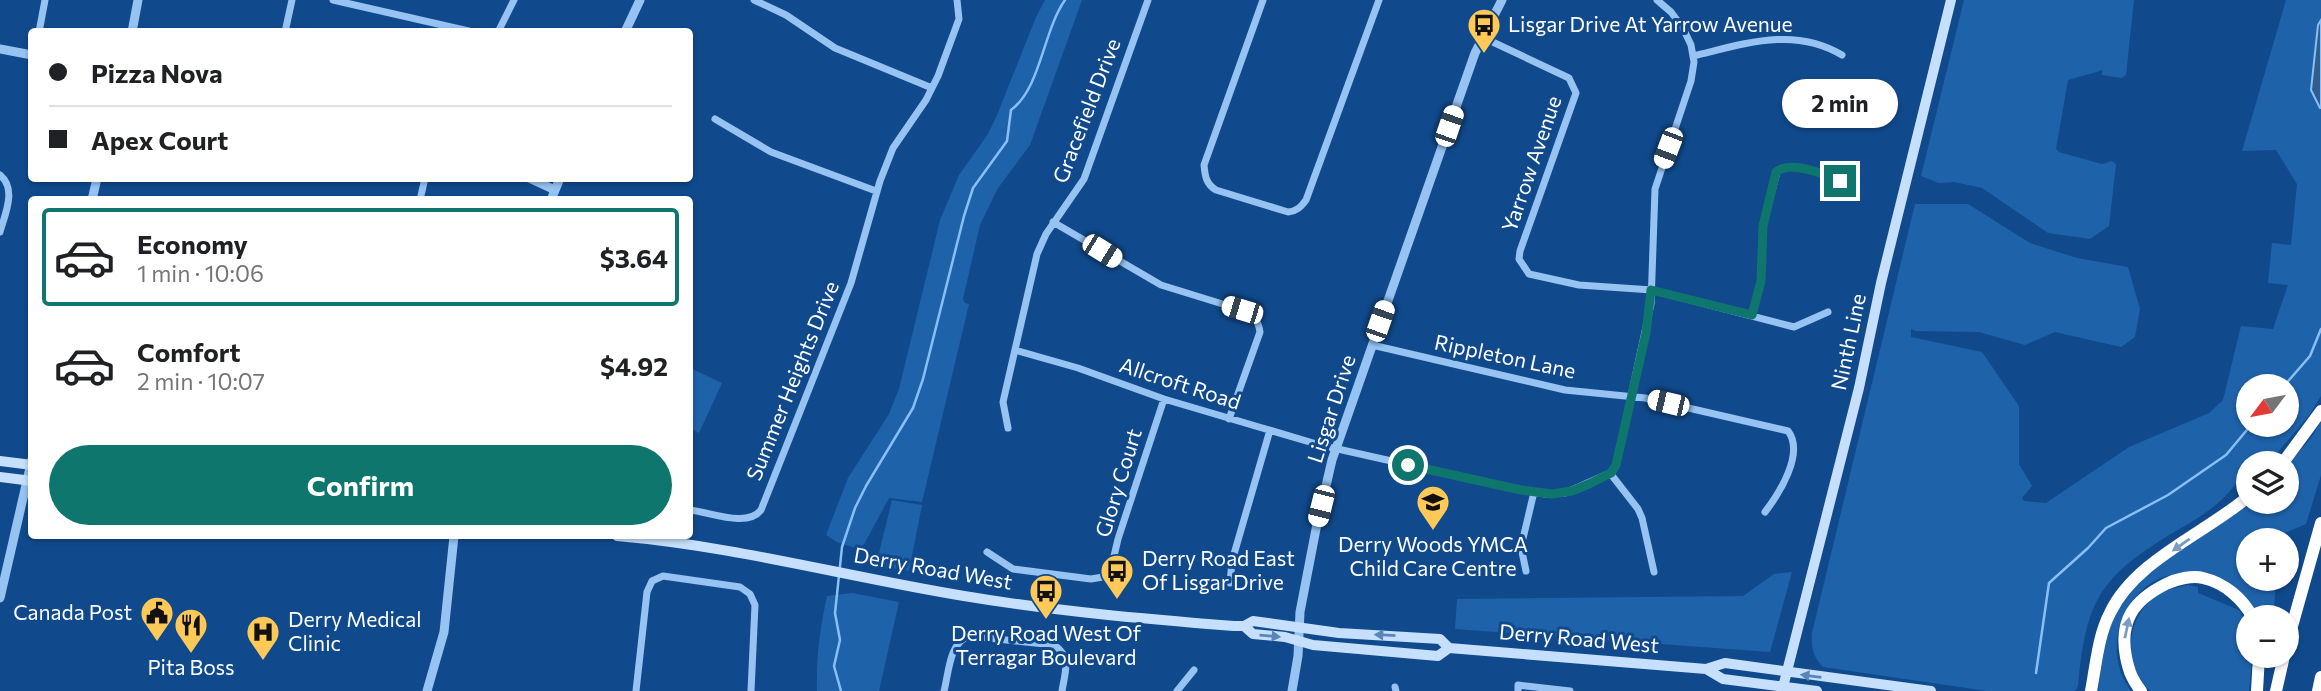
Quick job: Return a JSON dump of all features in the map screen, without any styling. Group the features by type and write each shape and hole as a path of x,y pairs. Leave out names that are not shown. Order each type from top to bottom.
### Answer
{"highway":[{"path":"2292,451 2321,411"},
{"path":"2091,691 2109,614 2129,584 2236,505"},
{"path":"2298,605 2321,523"},
{"path":"2141,691 2130,677 2125,649 2125,627 2134,607 2149,592 2174,580 2201,577 2220,584 2244,605"},
{"path":"2257,691 2258,668"},
{"path":"2276,691 2281,668"},
{"path":"2318,691 2321,677"}],"main road":[{"name":"Ninth Line","path":"1782,689 1859,388 1881,283 1951,0"},
{"path":"0,461 28,463"},
{"path":"0,477 28,481"},
{"name":"Derry Road West","path":"657,539 962,596 1048,609 1244,626 1253,621 1339,633 1440,639 1449,648 1706,669 1726,663 1931,691"},
{"name":"Derry Road West","path":"1244,626 1252,634 1325,646 1438,656 1449,648"},
{"name":"Derry Road West","path":"1706,669 1723,679 1782,689 1817,691"}],"street":[{"path":"40,28 45,0"},
{"path":"133,28 138,0"},
{"path":"286,28 292,0"},
{"path":"333,0 456,28"},
{"path":"500,28 514,0"},
{"path":"627,28 640,0"},
{"name":"Summer Heights Drive","path":"693,511 746,520 761,510 851,283 876,191 893,148 932,88 959,19 957,0"},
{"name":"Gracefield Drive","path":"1008,428 1003,402 1037,254 1053,222 1084,179 1148,0"},
{"path":"1263,0 1204,165 1205,177 1216,190 1288,212 1295,211 1307,200 1379,0"},
{"name":"Lisgar Drive","path":"1293,691 1299,626 1315,528 1336,448 1482,37 1503,0"},
{"path":"1654,572 1642,517 1611,473 1616,465 1646,333 1651,290 1655,189 1692,81 1693,56 1683,28 1657,0"},
{"path":"760,1 835,48 932,88"},
{"name":"Yarrow Avenue","path":"1482,37 1569,78 1576,93 1520,251 1519,260 1523,268 1529,274 1579,285 1651,290"},
{"path":"1693,56 1763,40 1787,39 1817,42 1842,55"},
{"path":"0,49 28,54"},
{"path":"715,119 771,152 876,191"},
{"path":"1752,315 1761,281 1763,226 1776,172 1789,166 1827,175 1853,187"},
{"path":"0,174 6,179 9,188 0,232"},
{"path":"535,182 553,195"},
{"path":"1053,222 1161,285 1253,315 1260,332 1229,419"},
{"path":"1651,290 1794,327 1828,312"},
{"name":"Rippleton Lane","path":"1372,345 1565,390 1645,398 1788,431 1795,443 1794,451 1782,488 1765,513"},
{"name":"Allcroft Road","path":"1016,349 1229,419 1336,448 1534,492 1565,493 1611,473"},
{"name":"Glory Court","path":"987,552 1013,569 1098,579 1108,574 1164,399"},
{"path":"1230,583 1232,561 1270,430"},
{"path":"0,598 28,485"},
{"path":"1526,571 1521,547 1534,492"},
{"path":"427,691 444,632 454,539"},
{"path":"636,691 647,592 652,581 663,576 740,587 750,594 755,605 751,691"},
{"path":"944,691 955,646 960,639 969,636 1054,645 1063,651 1066,660 1062,691"},
{"path":"1177,691 1194,670"},
{"path":"1518,691 1518,685 1570,691"}],"shaded area":[{"path":"1045,0 1082,0 1030,145 998,188 980,225 963,299 969,304 922,502 889,498 861,550 837,542 826,535 848,478 889,414 899,389 940,220 959,175 988,134"},
{"path":"1964,0 2134,0 2126,75 2122,78 2102,75 2102,69 2068,80 2056,149 2102,164 2112,161 2116,164 2109,226 2090,239 2048,233 1982,188 1954,182 1939,183 1921,176"},
{"path":"2286,0 2321,0 2321,20 2318,25 2311,90 2321,108 2321,396 2300,426 2300,374 2236,374 2236,438 2290,438 2279,451 2236,451 2236,484 2228,494 2201,516 2142,552 2110,582 2091,615 2075,691 1987,691 1823,667 1813,652 1812,633 1915,204 1968,204 2030,243 2077,258 2128,267 2140,309 2135,337 2121,347 2055,332 2025,345 1979,332 1911,329 1911,337 1982,352 2019,406 2019,464 2032,486 2022,498 2024,501 2046,503 2129,447 2209,413 2223,400 2241,326 2273,329 2288,285 2268,283 2272,243 2291,245 2297,184 2276,150 2242,151"},
{"path":"2321,20 2320,108 2311,90 2318,25"},
{"path":"693,369 722,383 699,433 693,430"},
{"path":"2321,422 2321,475 2306,524 2297,528 2236,528 2236,591 2275,591 2274,605 2249,605 2232,589 2186,573 2162,578 2145,587 2132,601 2123,617 2117,655 2121,674 2131,691 2098,691 2105,637 2114,614 2128,593 2166,560 2236,512 2299,514 2299,452"},
{"path":"892,500 922,505 909,571 876,565"},
{"path":"1792,572 1770,652 1455,629 1457,599 1743,596 1774,574"},
{"path":"2187,585 2198,587 2198,593 2236,609 2236,668 2251,668 2249,691 2150,691 2140,679 2131,651 2135,622 2142,610 2166,590"},
{"path":"852,593 899,602 879,691 817,691 819,643 827,596"}],"waterway":[{"path":"841,691 834,666 840,640 835,613 842,547 855,508 866,486 913,408 973,188 1007,141 1011,110 1029,88 1065,0"},
{"path":"2294,374 2310,356 2321,329"},
{"path":"2036,673 2049,583 2106,528 2168,495 2226,455 2240,438"}],"place":[{"name":"Lisgar Drive At Yarrow Avenue","path":"1484,55"},
{"name":"Derry Woods YMCA Child Care Centre","path":"1433,532"},
{"name":"Derry Road East Of Lisgar Drive","path":"1117,601"},
{"name":"Derry Road West Of Terragar Boulevard","path":"1046,621"},
{"name":"Canada Post","path":"157,643"},
{"name":"Pita Boss","path":"191,655"},
{"name":"Derry Medical Clinic","path":"263,662"}],"route":[{"path":"1408,465 1545,494 1572,491 1611,473 1616,465 1646,333 1651,290 1752,315 1761,281 1763,226 1776,172 1789,166 1840,181"}]}
